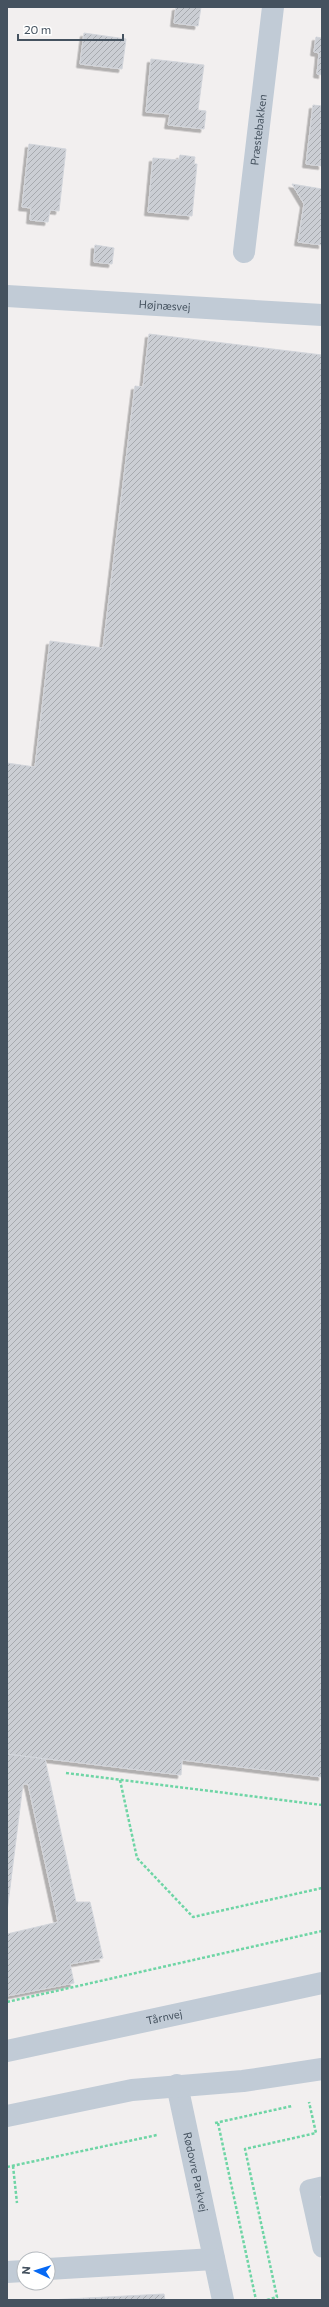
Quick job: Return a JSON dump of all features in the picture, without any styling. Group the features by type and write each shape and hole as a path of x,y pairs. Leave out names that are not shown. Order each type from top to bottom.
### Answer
{"street":[{"name":"Præstebakken","path":"244,252 273,7"},
{"name":"Højnæsvej","path":"7,296 322,315"},
{"name":"Tårnvej","path":"7,2051 322,1984"},
{"path":"7,2116 132,2090 243,2081 322,2069"},
{"name":"Rødovre Parkvej","path":"177,2086 223,2300"},
{"path":"56,2269 214,2259"}],"lane":[{"path":"322,2186 309,2188 322,2248"}],"path":[{"path":"66,1773 322,1805"},
{"path":"120,1780 137,1858 193,1917 322,1888"},
{"path":"7,2002 322,1931"},
{"path":"267,2300 277,2297 245,2149 316,2133 309,2102"},
{"path":"218,2122 256,2300"},
{"path":"13,2166 17,2203"}],"building":[{"path":"176,7 201,7 198,26 174,23"},
{"path":"84,33 126,39 122,69 80,64"},
{"path":"316,37 322,38 322,75 317,74 319,53 314,52"},
{"path":"151,59 204,65 198,110 206,111 204,129 168,125 170,114 146,112"},
{"path":"313,105 322,106 322,166 306,164"},
{"path":"29,144 66,149 59,211 50,210 48,222 30,220 31,208 22,207"},
{"path":"180,155 195,157 194,164 197,164 192,216 148,212 153,158 179,160"},
{"path":"292,184 322,189 322,245 298,242 304,204"},
{"path":"95,245 114,248 112,264 94,262"},
{"path":"149,334 322,355 322,1777 182,1760 181,1775 7,1754 7,763 35,767 50,641 103,648 135,386 143,387"},
{"path":"7,1754 45,1759 76,1902 90,1902 103,1958 70,1964 74,1983 7,1996 7,1934 58,1922 28,1784 23,1784 7,1912"},
{"path":"164,2294 165,2300 48,2300"}]}
